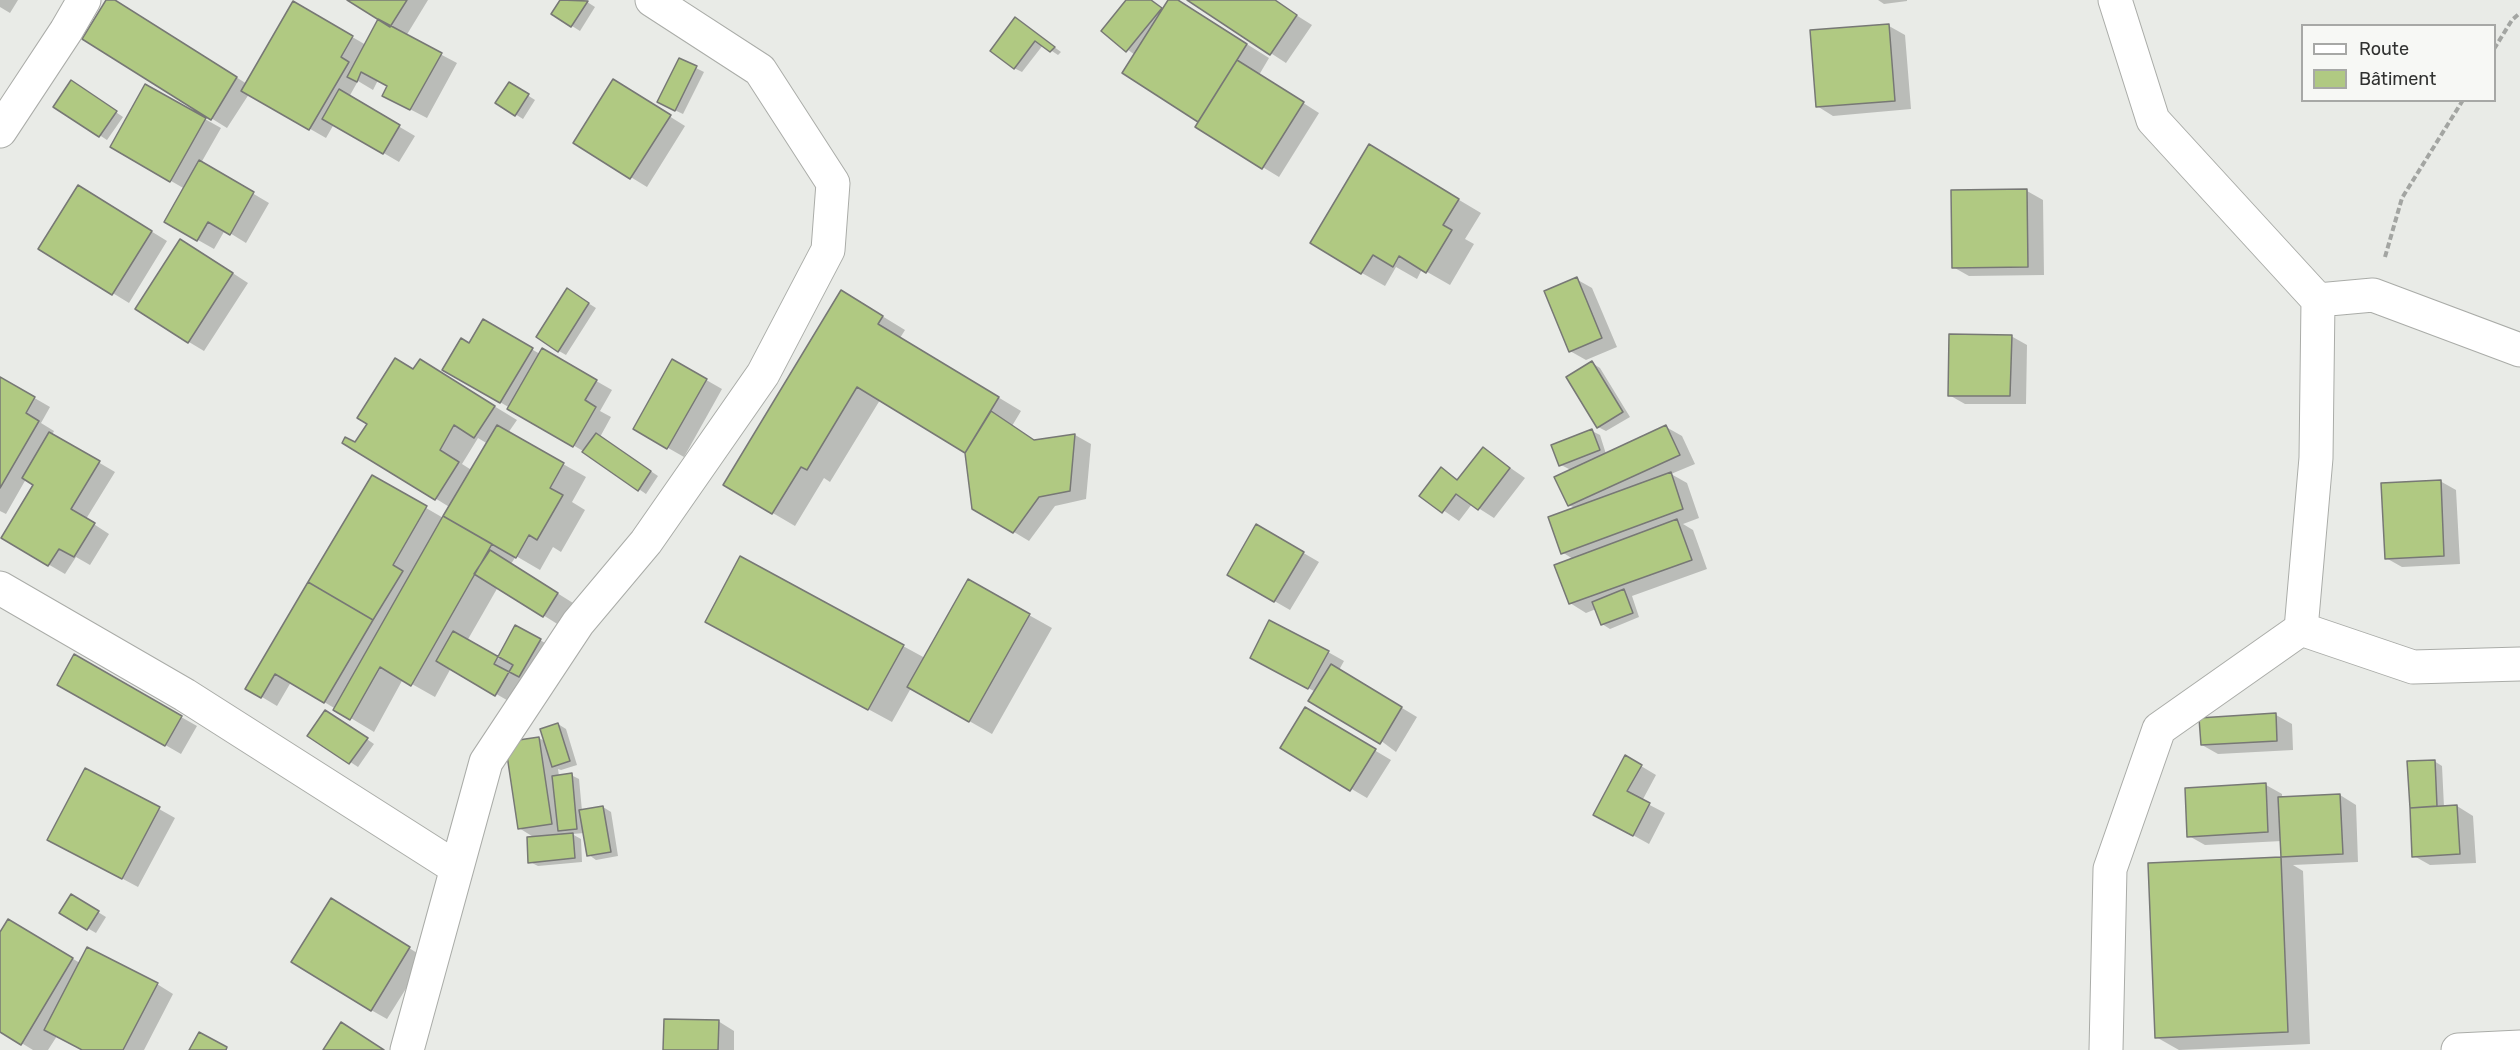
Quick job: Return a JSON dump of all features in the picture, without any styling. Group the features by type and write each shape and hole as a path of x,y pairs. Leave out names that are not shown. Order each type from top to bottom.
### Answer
{"street":[{"path":"0,131 84,0"},
{"path":"407,1050 455,867 486,762 578,623 646,542 763,374 828,250 833,183 759,70 652,0"},
{"path":"2106,1050 2110,869 2159,729 2301,629 2316,458 2318,300 2153,120 2115,0"},
{"path":"2318,300 2373,295 2520,350"},
{"path":"0,588 185,695 455,867"},
{"path":"2301,629 2413,667 2520,664"},
{"path":"2458,1050 2520,1047"}],"path":[{"path":"2496,46 2512,20 2520,13"},
{"path":"2373,295 2402,198 2462,102"}],"building":[{"path":"106,0 115,0 237,77 211,120 82,39"},
{"path":"347,0 407,0 390,27"},
{"path":"560,0 588,1 571,27 551,14"},
{"path":"1126,0 1151,0 1162,8 1126,52 1101,31"},
{"path":"1168,0 1178,0 1247,44 1198,122 1122,73"},
{"path":"1187,0 1275,0 1297,15 1270,55"},
{"path":"293,1 353,36 341,57 349,62 309,130 241,91"},
{"path":"1015,17 1055,47 1050,52 1035,41 1014,69 990,51"},
{"path":"378,19 442,53 410,110 382,96 387,86 361,72 357,82 347,77"},
{"path":"1889,24 1895,101 1816,107 1810,30"},
{"path":"679,58 697,66 675,111 657,102"},
{"path":"1237,60 1304,102 1262,169 1195,127"},
{"path":"613,79 671,115 630,179 573,143"},
{"path":"71,80 117,111 99,137 53,107"},
{"path":"509,82 529,94 515,116 495,103"},
{"path":"145,84 206,118 170,182 110,147"},
{"path":"339,89 400,125 383,154 322,119"},
{"path":"1369,144 1459,199 1443,225 1452,230 1426,273 1399,256 1393,267 1373,255 1361,274 1310,243"},
{"path":"199,160 254,192 230,235 208,222 197,241 164,222"},
{"path":"78,185 152,231 112,295 38,249"},
{"path":"2027,189 2028,267 1952,268 1951,190"},
{"path":"180,239 233,273 188,343 135,309"},
{"path":"1577,277 1602,338 1569,352 1544,291"},
{"path":"567,288 589,303 558,352 536,337"},
{"path":"841,290 883,316 878,324 999,397 965,453 857,387 807,470 801,467 772,514 723,485"},
{"path":"483,319 533,348 500,403 442,370 461,338 469,343"},
{"path":"1949,334 2012,335 2010,396 1948,396"},
{"path":"542,348 597,380 585,400 596,407 573,447 507,409"},
{"path":"395,358 413,369 420,359 495,406 474,438 454,425 440,450 459,462 435,500 342,443 345,437 355,442 367,424 357,418"},
{"path":"672,359 707,379 667,449 633,429"},
{"path":"1592,361 1623,412 1597,428 1566,377"},
{"path":"0,377 35,397 26,413 39,421 0,488"},
{"path":"991,411 1034,440 1075,434 1070,491 1039,497 1013,533 972,509 965,453"},
{"path":"497,425 564,463 550,488 563,495 537,540 529,535 516,558 443,516"},
{"path":"1666,425 1680,455 1568,506 1554,477"},
{"path":"1592,429 1600,450 1559,466 1551,445"},
{"path":"49,432 100,461 71,509 95,523 74,557 59,549 48,566 1,538 33,485 22,478"},
{"path":"596,433 651,471 638,491 582,452"},
{"path":"1483,447 1510,468 1478,510 1456,494 1442,513 1419,496 1441,467 1457,480"},
{"path":"1671,472 1683,509 1561,554 1548,517"},
{"path":"372,475 427,506 393,565 403,571 373,620 308,582"},
{"path":"2441,480 2444,556 2385,559 2381,483"},
{"path":"443,516 492,544 411,686 380,667 350,720 333,710"},
{"path":"1677,519 1692,560 1569,604 1554,565"},
{"path":"1256,524 1304,552 1274,602 1227,575"},
{"path":"490,550 558,593 543,617 474,574"},
{"path":"740,556 904,645 868,710 705,622"},
{"path":"968,579 1030,614 969,722 907,687"},
{"path":"308,582 373,620 324,703 275,674 261,698 245,689"},
{"path":"1624,589 1633,613 1601,625 1592,602"},
{"path":"1269,620 1329,651 1308,689 1250,658"},
{"path":"515,625 541,639 519,677 494,664"},
{"path":"453,631 513,665 495,696 436,661"},
{"path":"74,654 182,716 165,746 57,685"},
{"path":"1331,664 1402,707 1380,744 1308,701"},
{"path":"1305,707 1376,749 1350,791 1280,748"},
{"path":"325,710 368,738 349,764 307,736"},
{"path":"2276,713 2277,741 2201,745 2199,718"},
{"path":"558,723 570,761 552,767 540,729"},
{"path":"539,737 552,824 518,829 505,742"},
{"path":"1625,755 1642,765 1627,791 1650,803 1633,836 1593,815"},
{"path":"2435,760 2437,806 2410,808 2407,761"},
{"path":"85,768 160,807 122,879 47,840"},
{"path":"572,773 577,829 558,831 552,776"},
{"path":"2266,783 2268,832 2187,837 2185,788"},
{"path":"2340,794 2343,854 2281,857 2278,797"},
{"path":"2457,805 2460,854 2412,857 2410,808"},
{"path":"603,806 611,852 587,856 579,810"},
{"path":"573,833 575,858 528,863 527,837"},
{"path":"2281,857 2288,1032 2155,1038 2148,863"},
{"path":"71,894 99,911 87,930 59,913"},
{"path":"331,898 410,947 371,1011 291,962"},
{"path":"8,919 73,958 21,1045 0,1032 0,932"},
{"path":"87,947 158,983 123,1050 82,1050 44,1030"},
{"path":"664,1019 719,1020 718,1050 663,1050"},
{"path":"341,1022 384,1050 323,1050"},
{"path":"199,1032 227,1047 226,1050 189,1050"}]}
